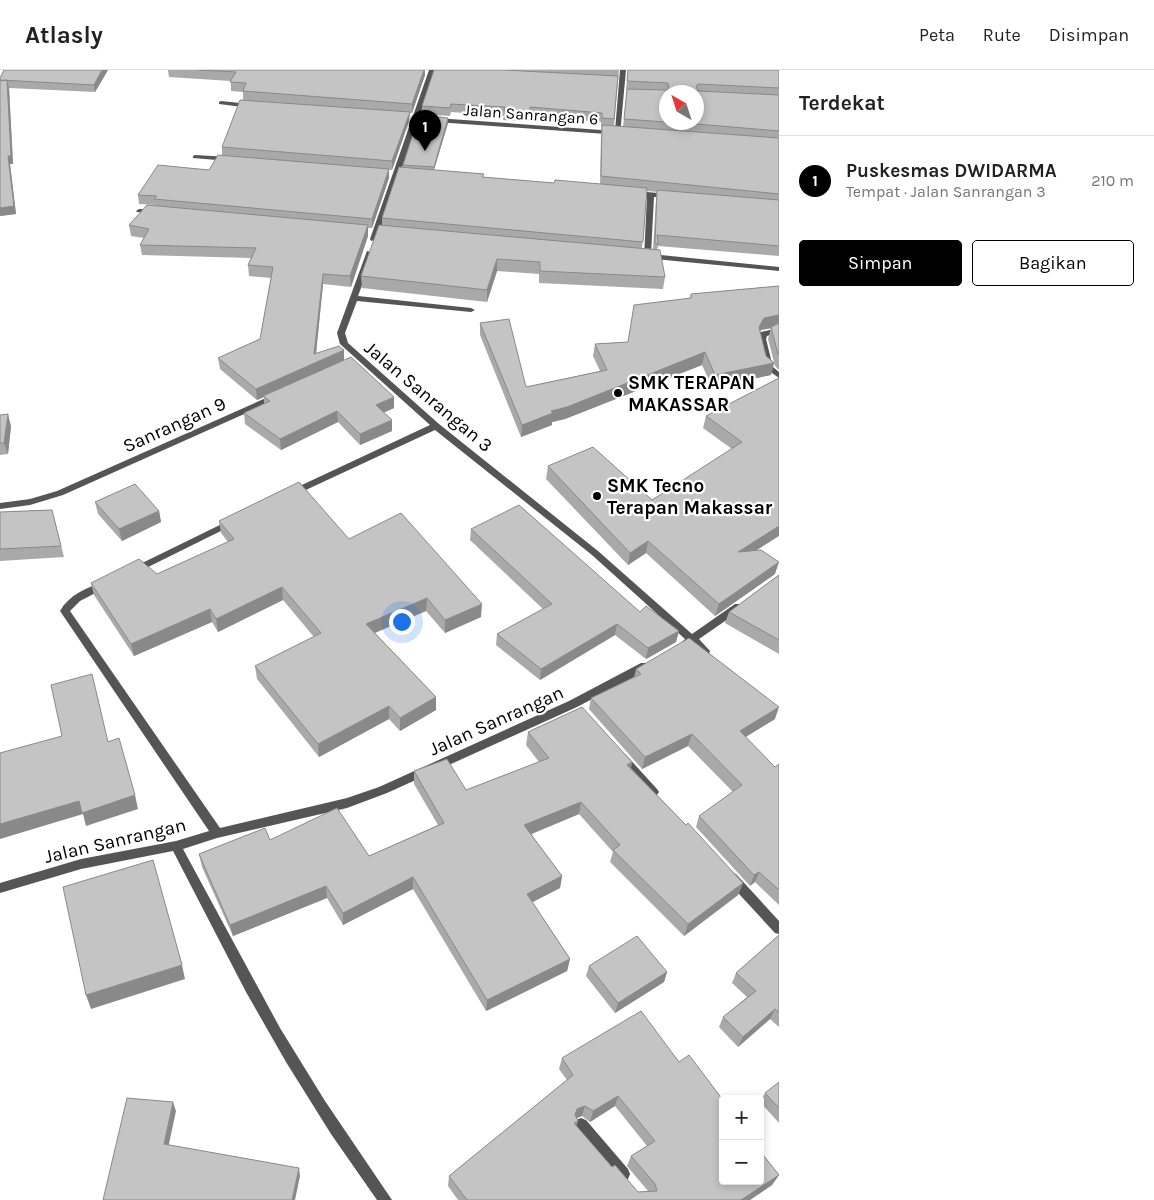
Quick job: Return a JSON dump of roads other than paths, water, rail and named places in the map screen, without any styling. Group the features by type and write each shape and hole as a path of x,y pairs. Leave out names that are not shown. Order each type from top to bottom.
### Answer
{"street":[{"path":"618,134 623,70"},
{"path":"429,71 441,72"},
{"name":"Jalan Sanrangan 3","path":"429,71 416,119 341,333 344,344 358,360 594,554 716,660"},
{"path":"612,81 621,81"},
{"path":"622,94 631,94"},
{"path":"221,103 260,106"},
{"name":"Jalan Sanrangan 6","path":"406,118 627,134"},
{"path":"195,157 234,160"},
{"path":"388,172 407,173"},
{"path":"631,193 680,197"},
{"path":"646,256 651,194"},
{"path":"139,211 168,214"},
{"path":"367,232 386,234"},
{"path":"637,255 779,269"},
{"path":"354,298 471,310"},
{"path":"779,330 764,334 762,339 769,368 779,376"},
{"path":"349,364 358,360"},
{"name":"Sanrangan 9","path":"0,506 30,502 60,493 286,392"},
{"path":"280,499 436,426"},
{"path":"217,833 65,611 68,605 79,597 245,516"},
{"path":"675,649 692,640 747,600"},
{"name":"Jalan Sanrangan","path":"0,888 81,864 176,846 217,833 347,803 383,790 576,708 659,658"},
{"path":"612,748 659,798"},
{"path":"176,846 288,1053 344,1142 385,1200"},
{"path":"726,871 779,929"},
{"path":"581,1125 632,1185"}],"place":[{"name":"Puskesmas DWIDARMA","path":"425,151"},
{"name":"SMK TERAPAN MAKASSAR","path":"618,393"},
{"name":"SMK Tecno Terapan Makassar","path":"597,496"}]}
